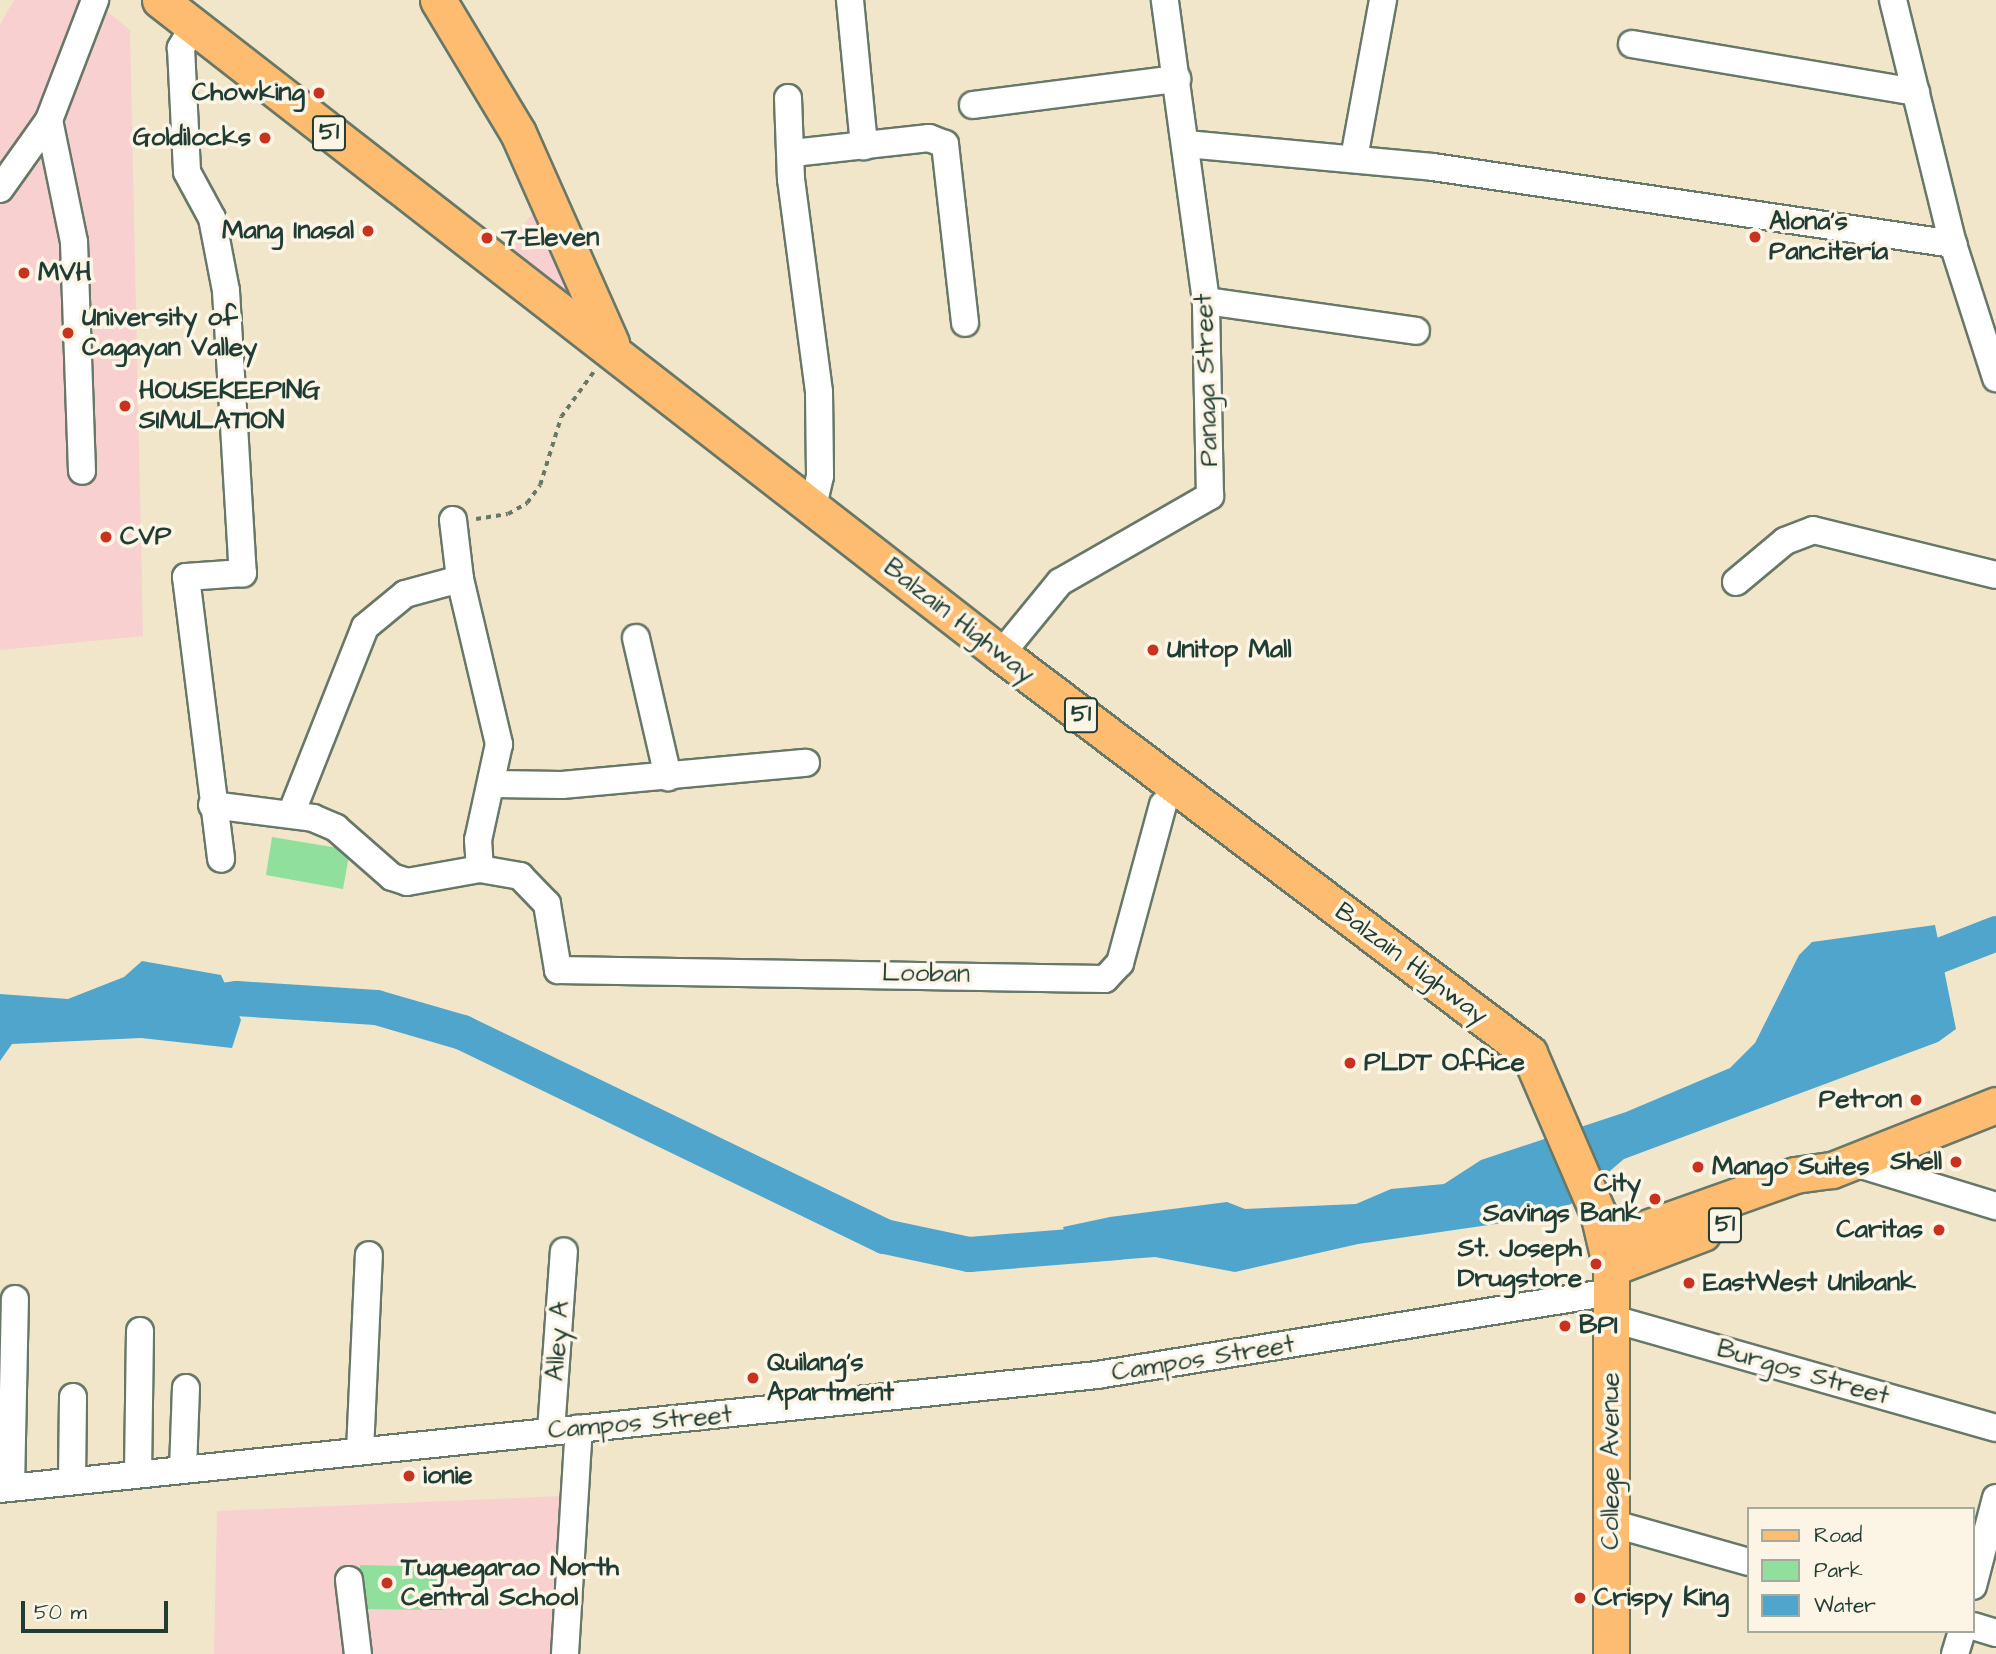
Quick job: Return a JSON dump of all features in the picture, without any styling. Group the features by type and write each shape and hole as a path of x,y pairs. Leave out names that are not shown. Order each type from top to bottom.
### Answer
{"main road":[{"name":"Balzain Highway","path":"160,0 499,265 1163,805 1548,1093"},
{"path":"438,0 519,133 607,355"},
{"name":"Balzain Highway","path":"607,355 813,507 1001,654 1529,1053 1548,1093 1607,1267"},
{"name":"51","path":"1607,1267 1803,1196 1842,1166 1996,1105"},
{"name":"College Avenue","path":"1607,1267 1611,1654"}],"street":[{"path":"0,189 49,120 95,0"},
{"path":"850,0 863,146"},
{"name":"Panaga Street","path":"1001,654 1060,582 1210,496 1206,301 1165,0"},
{"path":"1354,158 1382,0"},
{"path":"1893,0 1953,244 1996,378"},
{"path":"194,26 181,48 187,172 212,218 226,291 243,573 186,577 212,804 221,859"},
{"path":"1632,44 1916,92"},
{"path":"973,105 1177,79"},
{"path":"788,98 819,392 821,457 813,507"},
{"path":"49,120 74,242 82,471"},
{"path":"793,153 929,138 947,148 965,323"},
{"path":"1186,144 1354,158 1953,244"},
{"path":"1206,301 1416,331"},
{"path":"212,804 291,814 336,828 399,879 426,882 480,869 478,840 494,784 496,711 460,579 453,520"},
{"path":"1736,582 1785,541 1813,530 1996,575"},
{"path":"291,814 365,627 405,594 460,579"},
{"path":"636,638 668,777"},
{"path":"494,784 668,777 806,763"},
{"name":"Looban","path":"480,869 499,869 536,886 556,935 558,970 1110,978 1120,964 1163,805"},
{"path":"1842,1166 1996,1206"},
{"name":"Alley A","path":"551,1431 564,1251"},
{"path":"359,1451 369,1255"},
{"name":"Campos Street","path":"6,1488 1097,1375 1607,1267"},
{"name":"Burgos Street","path":"1607,1267 1996,1428"},
{"path":"6,1488 15,1299"},
{"path":"138,1474 140,1331"},
{"path":"183,1469 186,1388"},
{"path":"72,1480 73,1397"},
{"path":"565,1654 579,1428"},
{"path":"1975,1578 1996,1498"},
{"path":"1611,1522 1748,1562"},
{"path":"348,1580 358,1654"},
{"path":"1975,1627 1996,1633"},
{"path":"1955,1654 1961,1633"}],"path":[{"path":"453,520 508,514 527,503 540,485 561,417 607,355"}],"shaded area":[{"name":"University of Cagayan Valley","path":"14,0 93,0 130,30 143,636 0,650 0,25"},
{"path":"537,209 577,291 566,304 501,249"},
{"name":"Tuguegarao North Central School","path":"563,1496 555,1654 214,1654 217,1511"}],"green space":[{"path":"272,837 350,850 343,889 266,875"},
{"path":"360,1565 444,1567 443,1610 360,1609"}],"water":[{"path":"1935,925 1956,1029 1938,1042 1624,1159 1571,1204 1523,1220 1358,1244 1235,1272 1155,1257 1075,1263 1063,1227 1110,1217 1227,1202 1245,1209 1356,1204 1391,1189 1444,1184 1481,1160 1626,1112 1730,1068 1755,1043 1799,955 1812,942"},
{"path":"142,961 221,975 241,1020 232,1048 141,1038 12,1044 0,1061 0,994 68,999 124,977"}],"waterway":[{"path":"1898,971 1996,933"},
{"path":"190,1004 236,998 376,1007 462,1032 884,1236 969,1254 1117,1242"}],"place":[{"name":"Chowking","path":"319,93"},
{"name":"Goldilocks","path":"265,138"},
{"name":"Mang Inasal","path":"368,231"},
{"name":"Alona's Pancitería","path":"1755,237"},
{"name":"7-Eleven","path":"487,238"},
{"name":"MVH","path":"24,273"},
{"name":"University of Cagayan Valley","path":"68,333"},
{"name":"HOUSEKEEPING SIMULATION","path":"125,406"},
{"name":"CVP","path":"106,537"},
{"name":"Unitop Mall","path":"1153,650"},
{"name":"PLDT Office","path":"1350,1063"},
{"name":"Petron","path":"1916,1100"},
{"name":"Shell","path":"1956,1162"},
{"name":"Mango Suites","path":"1698,1167"},
{"name":"City Savings Bank","path":"1655,1199"},
{"name":"Caritas","path":"1939,1230"},
{"name":"St. Joseph Drugstore","path":"1596,1264"},
{"name":"EastWest Unibank","path":"1689,1283"},
{"name":"BPI","path":"1565,1326"},
{"name":"Quilang's Apartment","path":"753,1378"},
{"name":"ionie","path":"409,1476"},
{"name":"Tuguegarao North Central School","path":"387,1583"},
{"name":"Crispy King","path":"1580,1598"}]}
